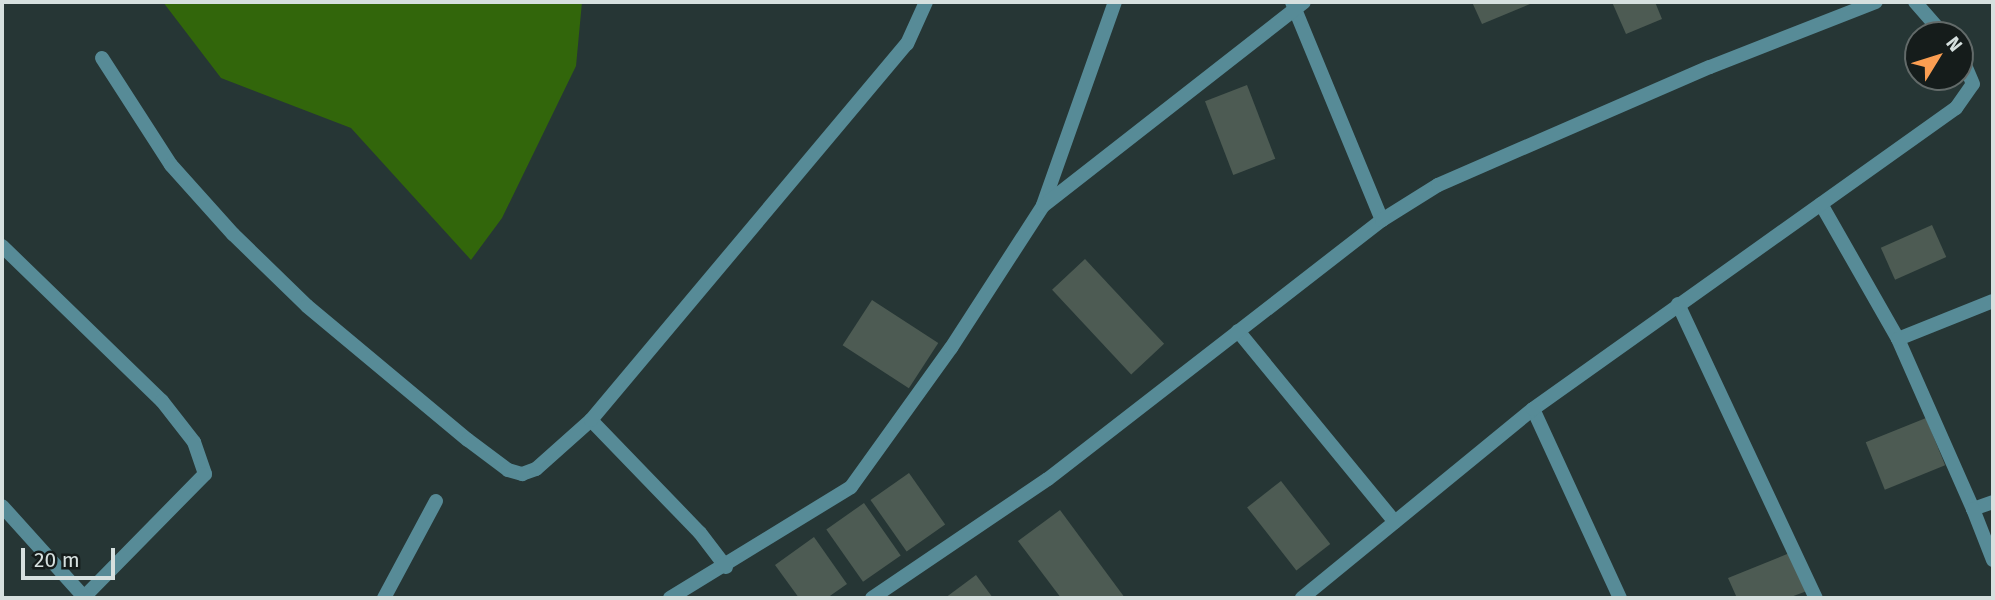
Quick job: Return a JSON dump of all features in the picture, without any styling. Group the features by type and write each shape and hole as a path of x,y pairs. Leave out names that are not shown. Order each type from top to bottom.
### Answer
{"street":[{"path":"102,58 171,165 233,234 307,306 468,440 508,470 522,474 542,465 591,420 907,44 926,2"},
{"path":"670,598 726,567 851,487 915,400 1043,206 1115,2"},
{"path":"872,598 1048,479 1382,220 1437,185 1710,67 1876,2"},
{"path":"1915,2 1932,21"},
{"path":"1043,206 1296,4 1382,220"},
{"path":"1302,598 1533,409 1956,108 1968,91"},
{"path":"1821,204 1898,339 1993,560"},
{"path":"2,246 162,401 204,461 205,474 84,598 2,506"},
{"path":"1898,339 1993,301"},
{"path":"1678,304 1816,598"},
{"path":"1238,331 1395,522"},
{"path":"1533,409 1620,598"},
{"path":"591,420 700,533 726,567"},
{"path":"384,598 436,501"},
{"path":"1973,509 1993,502"}],"green space":[{"path":"163,2 582,2 576,66 502,218 471,260 351,128 221,78"}],"building":[{"path":"1472,2 1529,2 1530,4 1482,24"},
{"path":"1612,2 1655,2 1662,19 1626,34"},
{"path":"1247,85 1275,159 1233,175 1205,101"},
{"path":"1932,225 1946,257 1895,280 1881,248"},
{"path":"1085,259 1164,344 1131,375 1052,290"},
{"path":"872,300 938,343 909,388 843,345"},
{"path":"1926,418 1945,465 1885,490 1866,442"},
{"path":"909,473 945,525 907,552 870,500"},
{"path":"1281,481 1330,544 1296,571 1247,507"},
{"path":"864,503 901,555 863,582 826,529"},
{"path":"1060,510 1125,598 1061,598 1018,541"},
{"path":"814,537 847,584 827,598 799,598 775,565"},
{"path":"1792,552 1807,591 1788,598 1737,598 1728,578"},
{"path":"976,575 993,598 945,598"}]}
